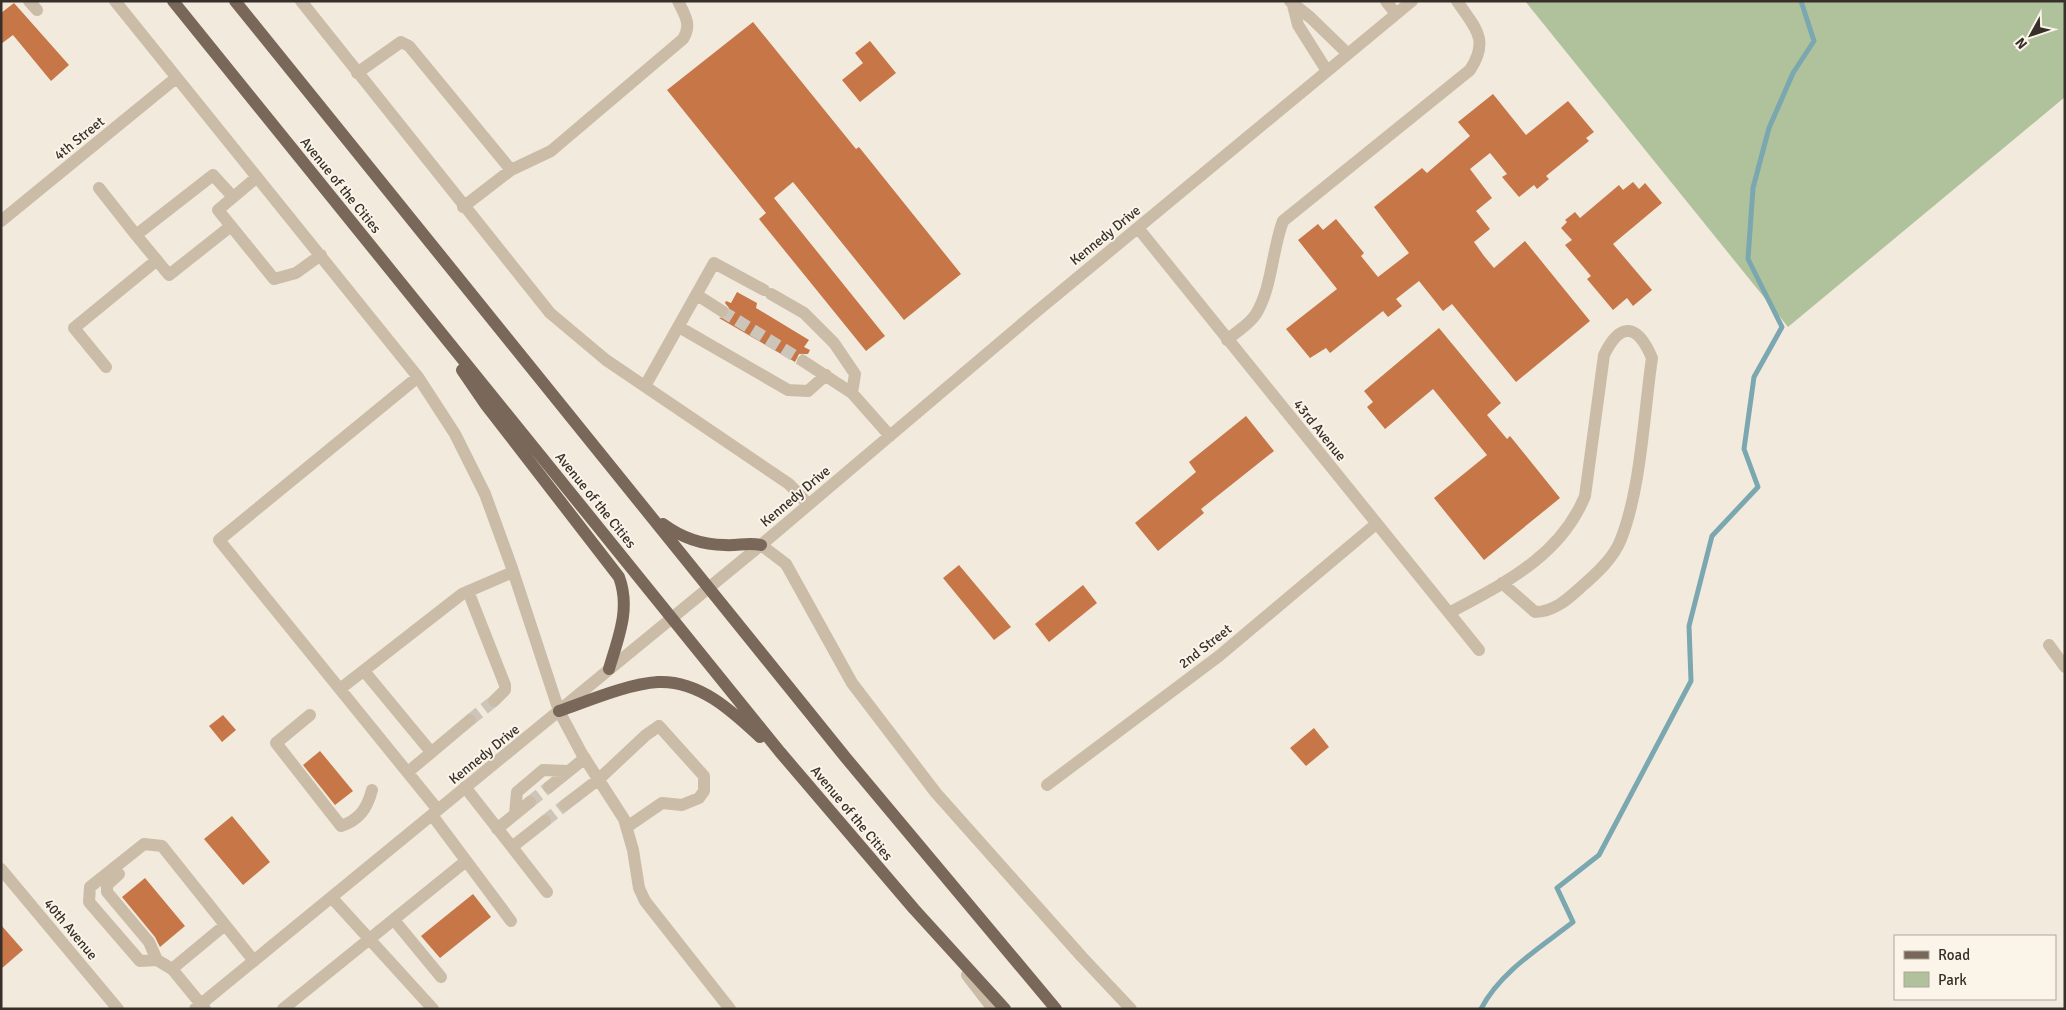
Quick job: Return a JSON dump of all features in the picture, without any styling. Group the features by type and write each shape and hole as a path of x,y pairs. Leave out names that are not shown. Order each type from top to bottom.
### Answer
{"main road":[{"name":"Avenue of the Cities","path":"173,1 800,776 937,935 1005,1009"},
{"path":"235,1 918,845 1056,1009"},
{"path":"412,296 486,405 619,577 624,590 624,608 622,626 609,669"},
{"path":"650,514 674,532 696,542 725,546 754,543 761,545"},
{"path":"559,711 628,688 657,682 699,690 747,725 800,776"}],"street":[{"path":"114,1 321,254 418,377 446,419 470,462 489,503 514,572 559,711 627,827 633,850 635,871 645,901 730,1009"},
{"path":"301,1 550,313 606,360 789,484 808,504"},
{"path":"464,207 511,170 551,151 683,39 688,31 688,21 678,1"},
{"path":"1386,1 1396,14"},
{"name":"Kennedy Drive","path":"201,1007 254,961 761,545 1138,228 1412,1"},
{"path":"1227,340 1256,316 1263,300 1277,237 1283,221 1470,70 1478,57 1481,42 1476,30 1457,1"},
{"path":"1291,3 1311,18 1348,54"},
{"path":"1291,3 1298,24 1327,72"},
{"path":"357,73 401,42 409,46 511,170"},
{"name":"4th Street","path":"1,221 176,78"},
{"path":"136,235 213,175 233,197"},
{"path":"257,177 218,210 274,279 296,273 321,254"},
{"path":"98,188 168,275 231,226"},
{"name":"43rd Avenue","path":"1138,228 1479,650"},
{"path":"106,367 74,328 157,260"},
{"path":"645,386 714,263 804,313 834,343 855,374 852,393"},
{"path":"697,295 722,311"},
{"path":"679,328 788,390 808,391 826,376"},
{"path":"1449,613 1531,564 1558,540 1576,518 1585,496 1604,355 1611,341 1620,334 1629,330 1636,332 1644,341 1652,358 1634,489 1621,540 1601,569 1572,596 1548,612 1535,612 1502,582"},
{"path":"803,361 852,393 890,436"},
{"path":"418,377 219,540 408,772 466,862 511,921"},
{"name":"2nd Street","path":"1047,785 1219,656 1376,524"},
{"path":"761,545 786,564 852,683 936,794 1131,1009"},
{"path":"340,689 468,592 514,572"},
{"path":"468,592 505,690 494,701"},
{"path":"2049,646 2065,667"},
{"path":"364,671 432,752"},
{"path":"310,715 276,743 341,826 355,821 368,805 372,790"},
{"path":"408,772 470,720"},
{"path":"565,805 599,779 646,734 659,726 704,776 704,791 698,798 682,805 662,803 627,827"},
{"path":"549,787 585,758"},
{"path":"515,814 517,792 543,770 568,771"},
{"path":"465,788 546,892"},
{"path":"497,829 530,802"},
{"path":"512,847 545,821"},
{"path":"144,844 134,861 106,888 107,892 149,942 157,960"},
{"path":"201,1007 172,969 157,960 140,961 89,902 90,887 144,844 162,846 254,961"},
{"path":"283,1009 466,862"},
{"name":"40th Avenue","path":"1,869 118,1009"},
{"path":"332,898 430,1008"},
{"path":"394,920 441,977"},
{"path":"172,969 225,926"},
{"path":"937,935 993,1009"}],"green space":[{"path":"1525,1 2065,1 2065,97 1788,327"}],"building":[{"path":"14,3 69,65 51,81 13,35 1,44 1,13"},
{"path":"753,22 856,149 859,147 961,274 904,320 793,182 774,198 885,336 866,351 759,219 766,213 667,90"},
{"path":"870,41 896,73 860,102 842,80 863,63 855,53"},
{"path":"1493,94 1526,135 1568,101 1594,132 1586,138 1589,141 1546,176 1549,179 1537,189 1534,185 1519,197 1502,177 1507,174 1490,153 1470,169 1492,198 1476,211 1490,229 1474,242 1484,256 1494,268 1525,241 1590,321 1516,382 1452,304 1443,311 1419,281 1396,299 1402,306 1388,317 1383,311 1330,353 1326,348 1310,358 1286,329 1337,289 1298,240 1318,224 1323,230 1336,219 1364,253 1361,256 1378,277 1409,253 1374,207 1422,168 1427,173 1470,136 1458,122"},
{"path":"1633,182 1639,189 1645,183 1662,203 1613,244 1652,290 1633,306 1627,298 1613,310 1587,279 1591,276 1565,245 1572,240 1561,228 1567,222 1565,220 1575,212 1580,218 1619,185 1623,190"},
{"path":"737,292 757,303 756,308 809,340 804,347 810,350 808,354 799,354 795,362 719,318 729,316 729,308 725,303 726,301 731,303"},
{"path":"1439,328 1501,403 1487,415 1507,439 1510,436 1560,498 1484,560 1434,498 1487,455 1433,389 1385,429 1367,407 1373,402 1364,391"},
{"path":"1246,416 1274,451 1201,509 1204,513 1158,551 1135,523 1196,472 1189,462"},
{"path":"959,565 1011,627 994,640 943,578"},
{"path":"1083,585 1097,603 1049,642 1035,624"},
{"path":"223,715 236,730 222,742 209,726"},
{"path":"1314,728 1329,747 1306,766 1290,748"},
{"path":"320,751 353,791 335,805 303,765"},
{"path":"232,816 270,862 243,885 204,839"},
{"path":"145,878 185,926 160,947 155,937 122,897"},
{"path":"473,894 491,917 440,958 421,936"},
{"path":"1,925 23,950 1,969"}],"waterway":[{"path":"1481,1009 1499,983 1510,972 1573,922 1557,888 1599,855 1691,681 1689,626 1712,536 1758,487 1744,449 1754,377 1782,327 1748,259 1753,188 1769,128 1793,73 1814,41 1801,1"}],"tunnel":[{"path":"722,311 803,361"},
{"path":"470,720 494,701"},
{"path":"530,802 549,787"},
{"path":"545,821 565,805"}]}
